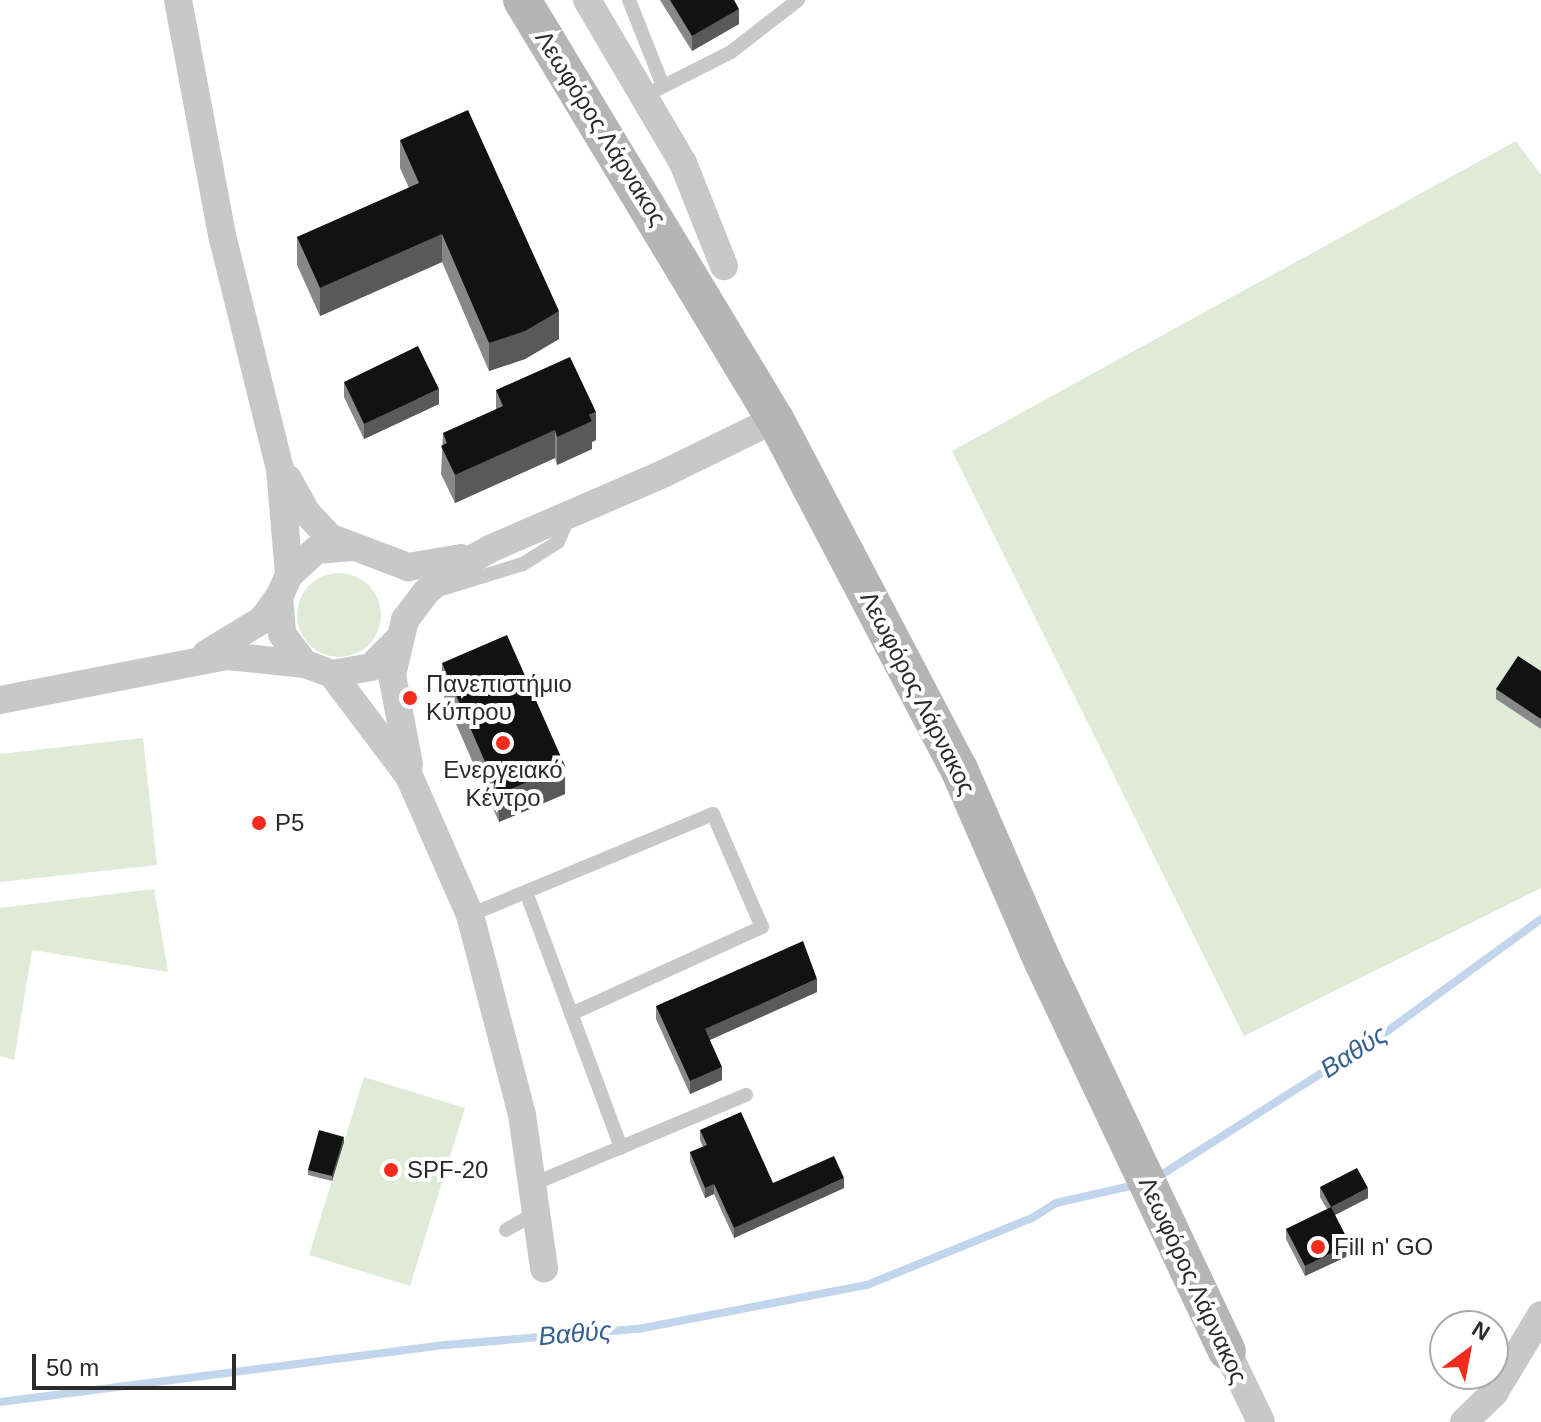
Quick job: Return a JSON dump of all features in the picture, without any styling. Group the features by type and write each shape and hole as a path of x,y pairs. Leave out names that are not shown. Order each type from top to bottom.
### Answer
{"main road":[{"name":"Λεωφόρος Λάρνακος","path":"522,0 775,419 959,769 1043,962 1227,1351"}],"street":[{"path":"178,0 222,235 277,456 284,586 282,634 305,664"},
{"path":"587,0 654,91 724,266"},
{"path":"0,700 227,656 305,664 332,674 371,667 402,629 426,592 449,572 492,548 665,473 775,419"},
{"path":"277,456 307,513 329,537 417,567 492,548"},
{"path":"172,668 232,642 262,620 284,586 316,550 362,550 400,582 402,629 393,689 418,792"},
{"path":"332,674 397,755 418,792 470,915 509,1053 544,1268"},
{"path":"1464,1422 1494,1393 1541,1315"},
{"name":"Λεωφόρος Λάρνακος","path":"1227,1351 1259,1419"}],"lane":[{"path":"629,0 654,91 731,52 798,0"},
{"path":"426,592 486,579 523,564 558,542 570,512"},
{"path":"470,915 713,814 762,927 571,1014"},
{"path":"526,892 621,1148"},
{"path":"506,1230 535,1198 621,1148 746,1095"}],"green space":[{"path":"1516,141 1541,175 1541,888 1244,1036 952,451"},
{"path":"339,573 355,576 374,592 381,615 378,631 362,650 339,657 323,654 304,638 297,615 300,599 316,580"},
{"path":"143,738 157,865 0,882 0,754"},
{"path":"154,889 168,972 32,950 14,1060 0,1056 0,908"},
{"name":"SPF-20","path":"364,1077 465,1108 410,1286 309,1255"}],"building":[{"path":"670,0 734,0 739,9 692,36"},
{"path":"468,110 559,311 525,331 489,343 442,234 320,288 297,237 419,183 400,140"},
{"path":"418,346 439,389 364,424 344,382"},
{"path":"570,357 596,412 589,415 592,421 557,437 555,430 455,475 441,446 447,443 443,433 503,406 496,390"},
{"name":"Ενεργειακό Κέντρο","path":"507,635 565,766 499,794 442,663"},
{"path":"1518,656 1541,671 1541,719 1496,689"},
{"path":"803,941 817,979 705,1029 722,1067 690,1081 656,1006"},
{"path":"741,1112 773,1183 834,1156 844,1178 734,1228 714,1184 705,1188 690,1152 707,1145 700,1130"},
{"path":"319,1130 344,1137 332,1176 308,1170"},
{"path":"1357,1168 1368,1188 1331,1207 1320,1187"},
{"name":"Fill n' GO","path":"1331,1207 1350,1244 1305,1266 1286,1229"}],"waterway":[{"name":"Βαθύς","path":"1161,1175 1382,1035 1541,919"},
{"name":"Βαθύς","path":"0,1402 446,1345 638,1329 867,1285 1032,1218 1056,1203 1131,1186"}],"place":[{"name":"Πανεπιστήμιο Κύπρου","path":"410,698"},
{"name":"Ενεργειακό Κέντρο","path":"503,743"},
{"name":"P5","path":"259,823"},
{"name":"SPF-20","path":"391,1170"},
{"name":"Fill n' GO","path":"1318,1247"}]}
